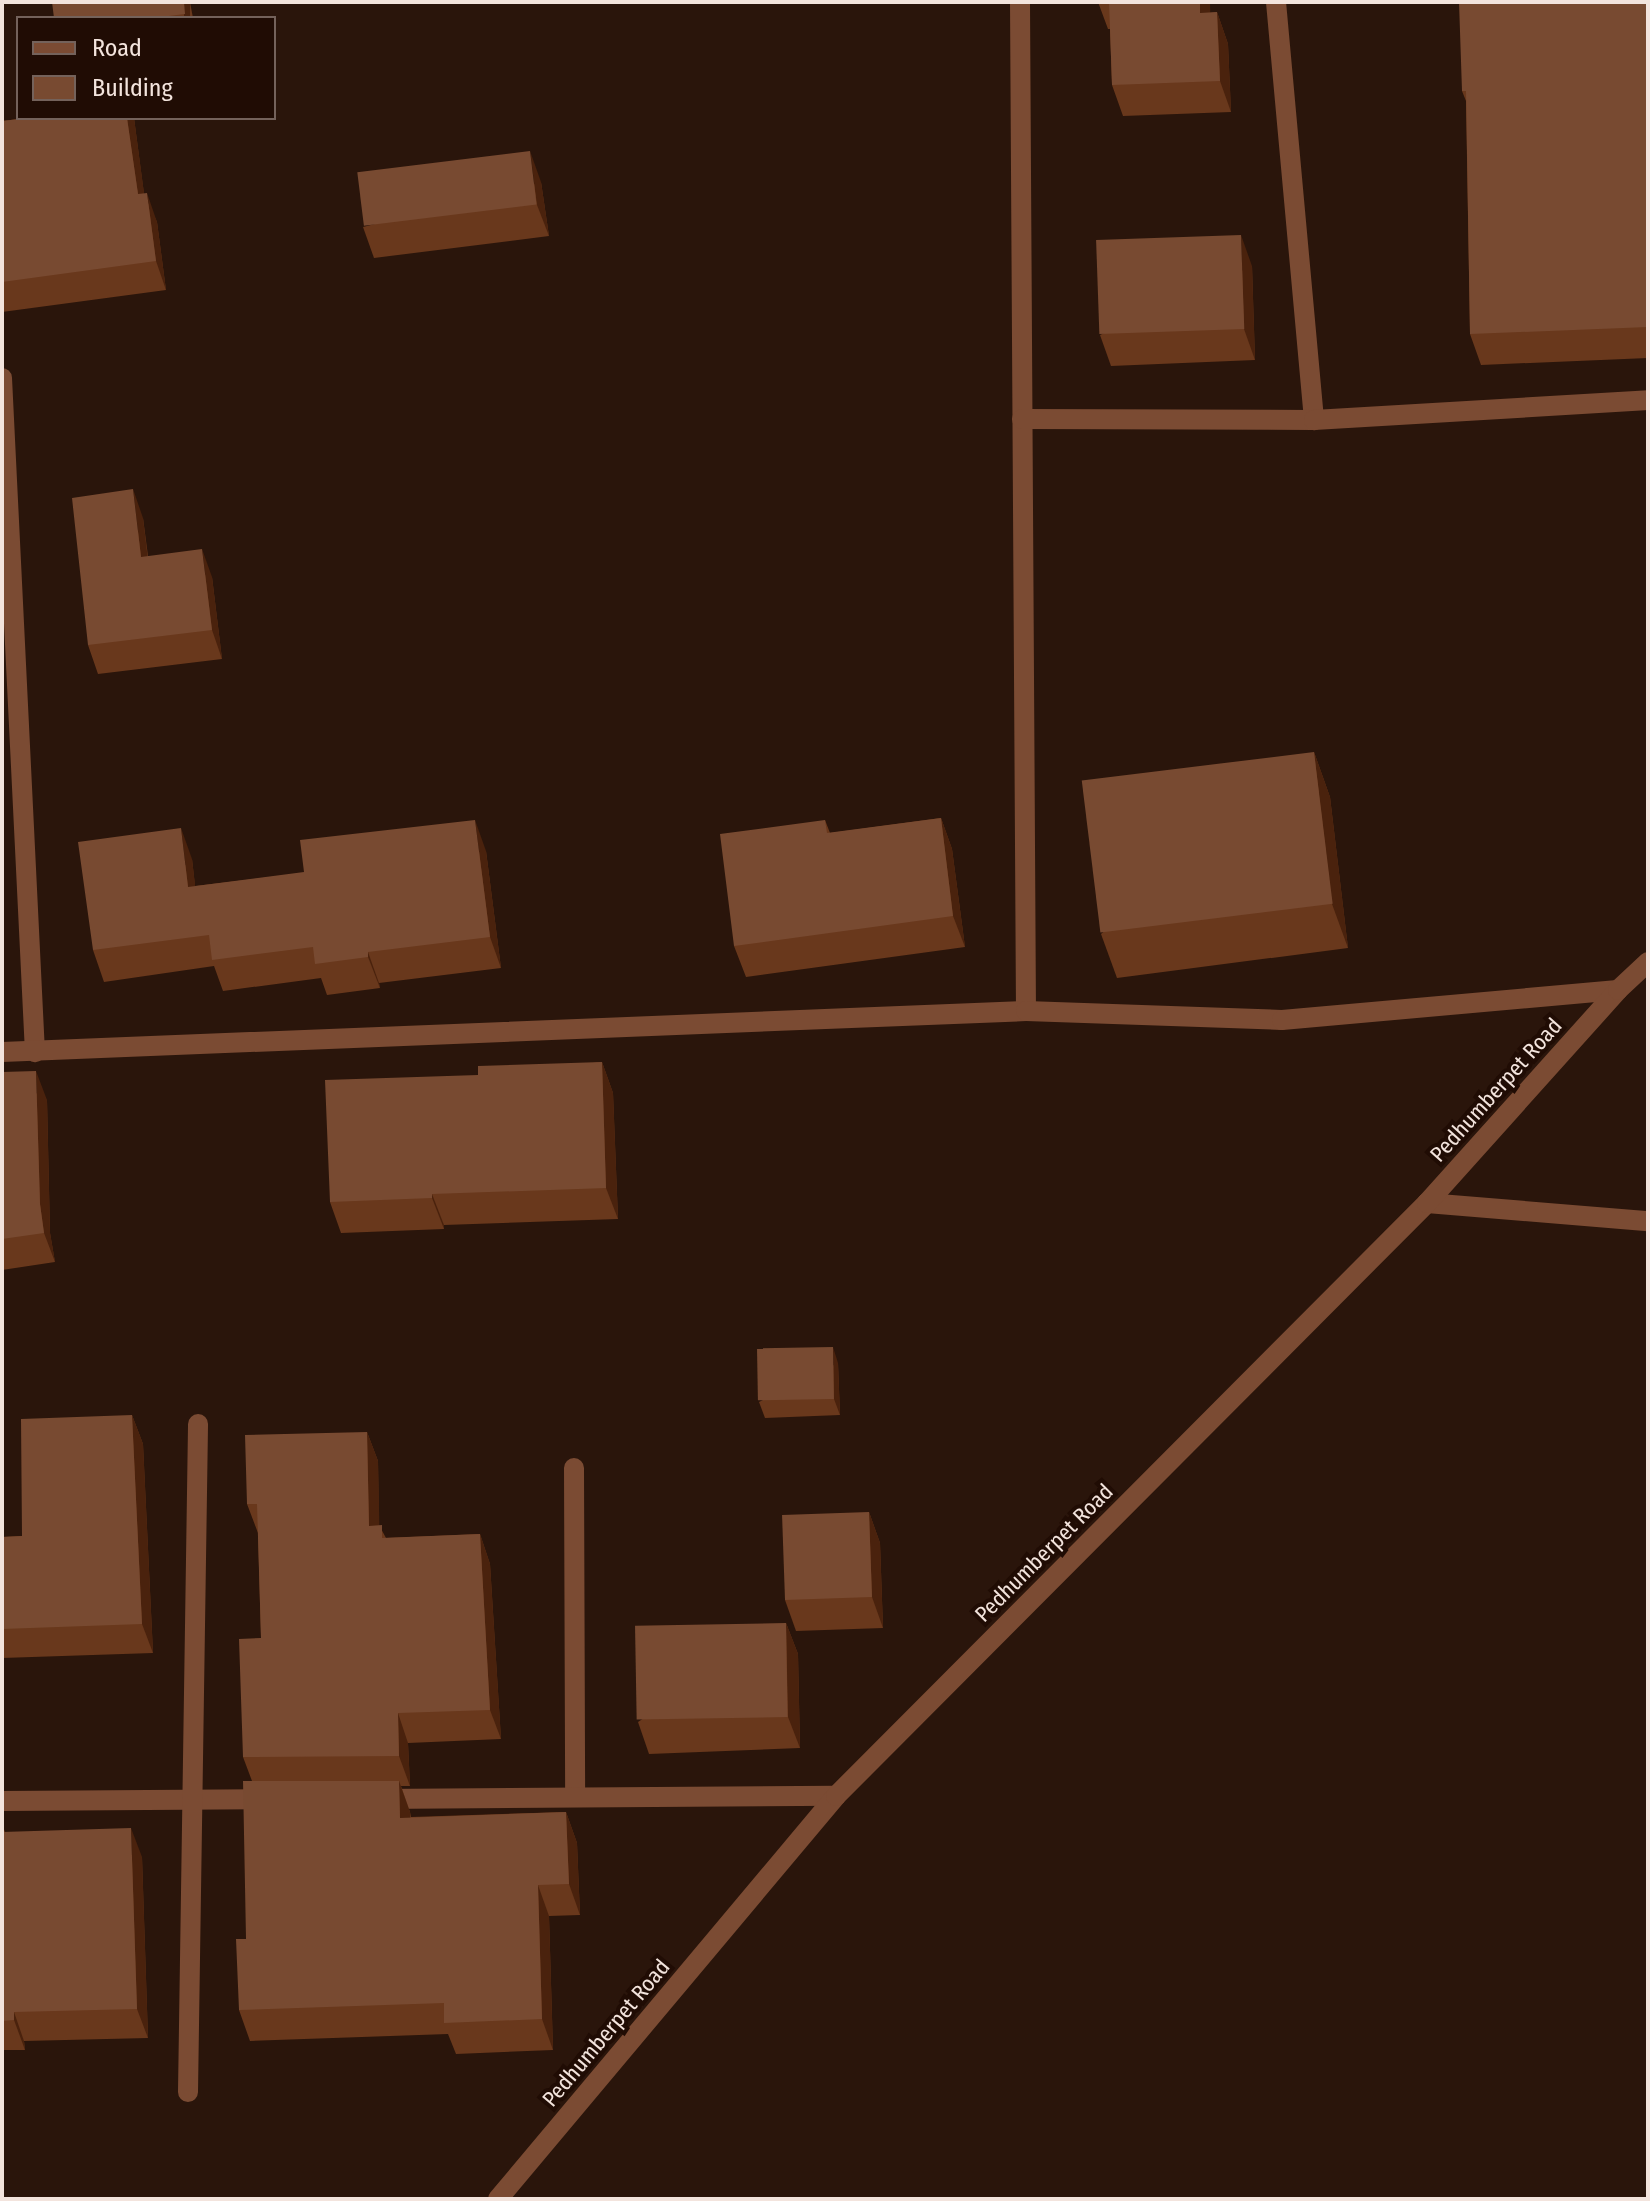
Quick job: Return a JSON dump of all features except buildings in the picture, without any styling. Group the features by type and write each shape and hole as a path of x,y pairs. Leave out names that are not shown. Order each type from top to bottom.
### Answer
{"street":[{"path":"1020,2 1026,1011"},
{"path":"1276,2 1314,420"},
{"path":"2,378 35,1052"},
{"path":"1022,419 1314,420 1648,400"},
{"name":"Pedhumberpet Road","path":"498,2199 836,1796 1427,1203 1618,990 1648,962"},
{"path":"2,1052 1026,1011 1282,1020 1618,990"},
{"path":"1427,1203 1648,1221"},
{"path":"188,2092 198,1424"},
{"path":"574,1468 575,1797"},
{"path":"360,1799 836,1796"},
{"path":"2,1801 298,1799"}]}
